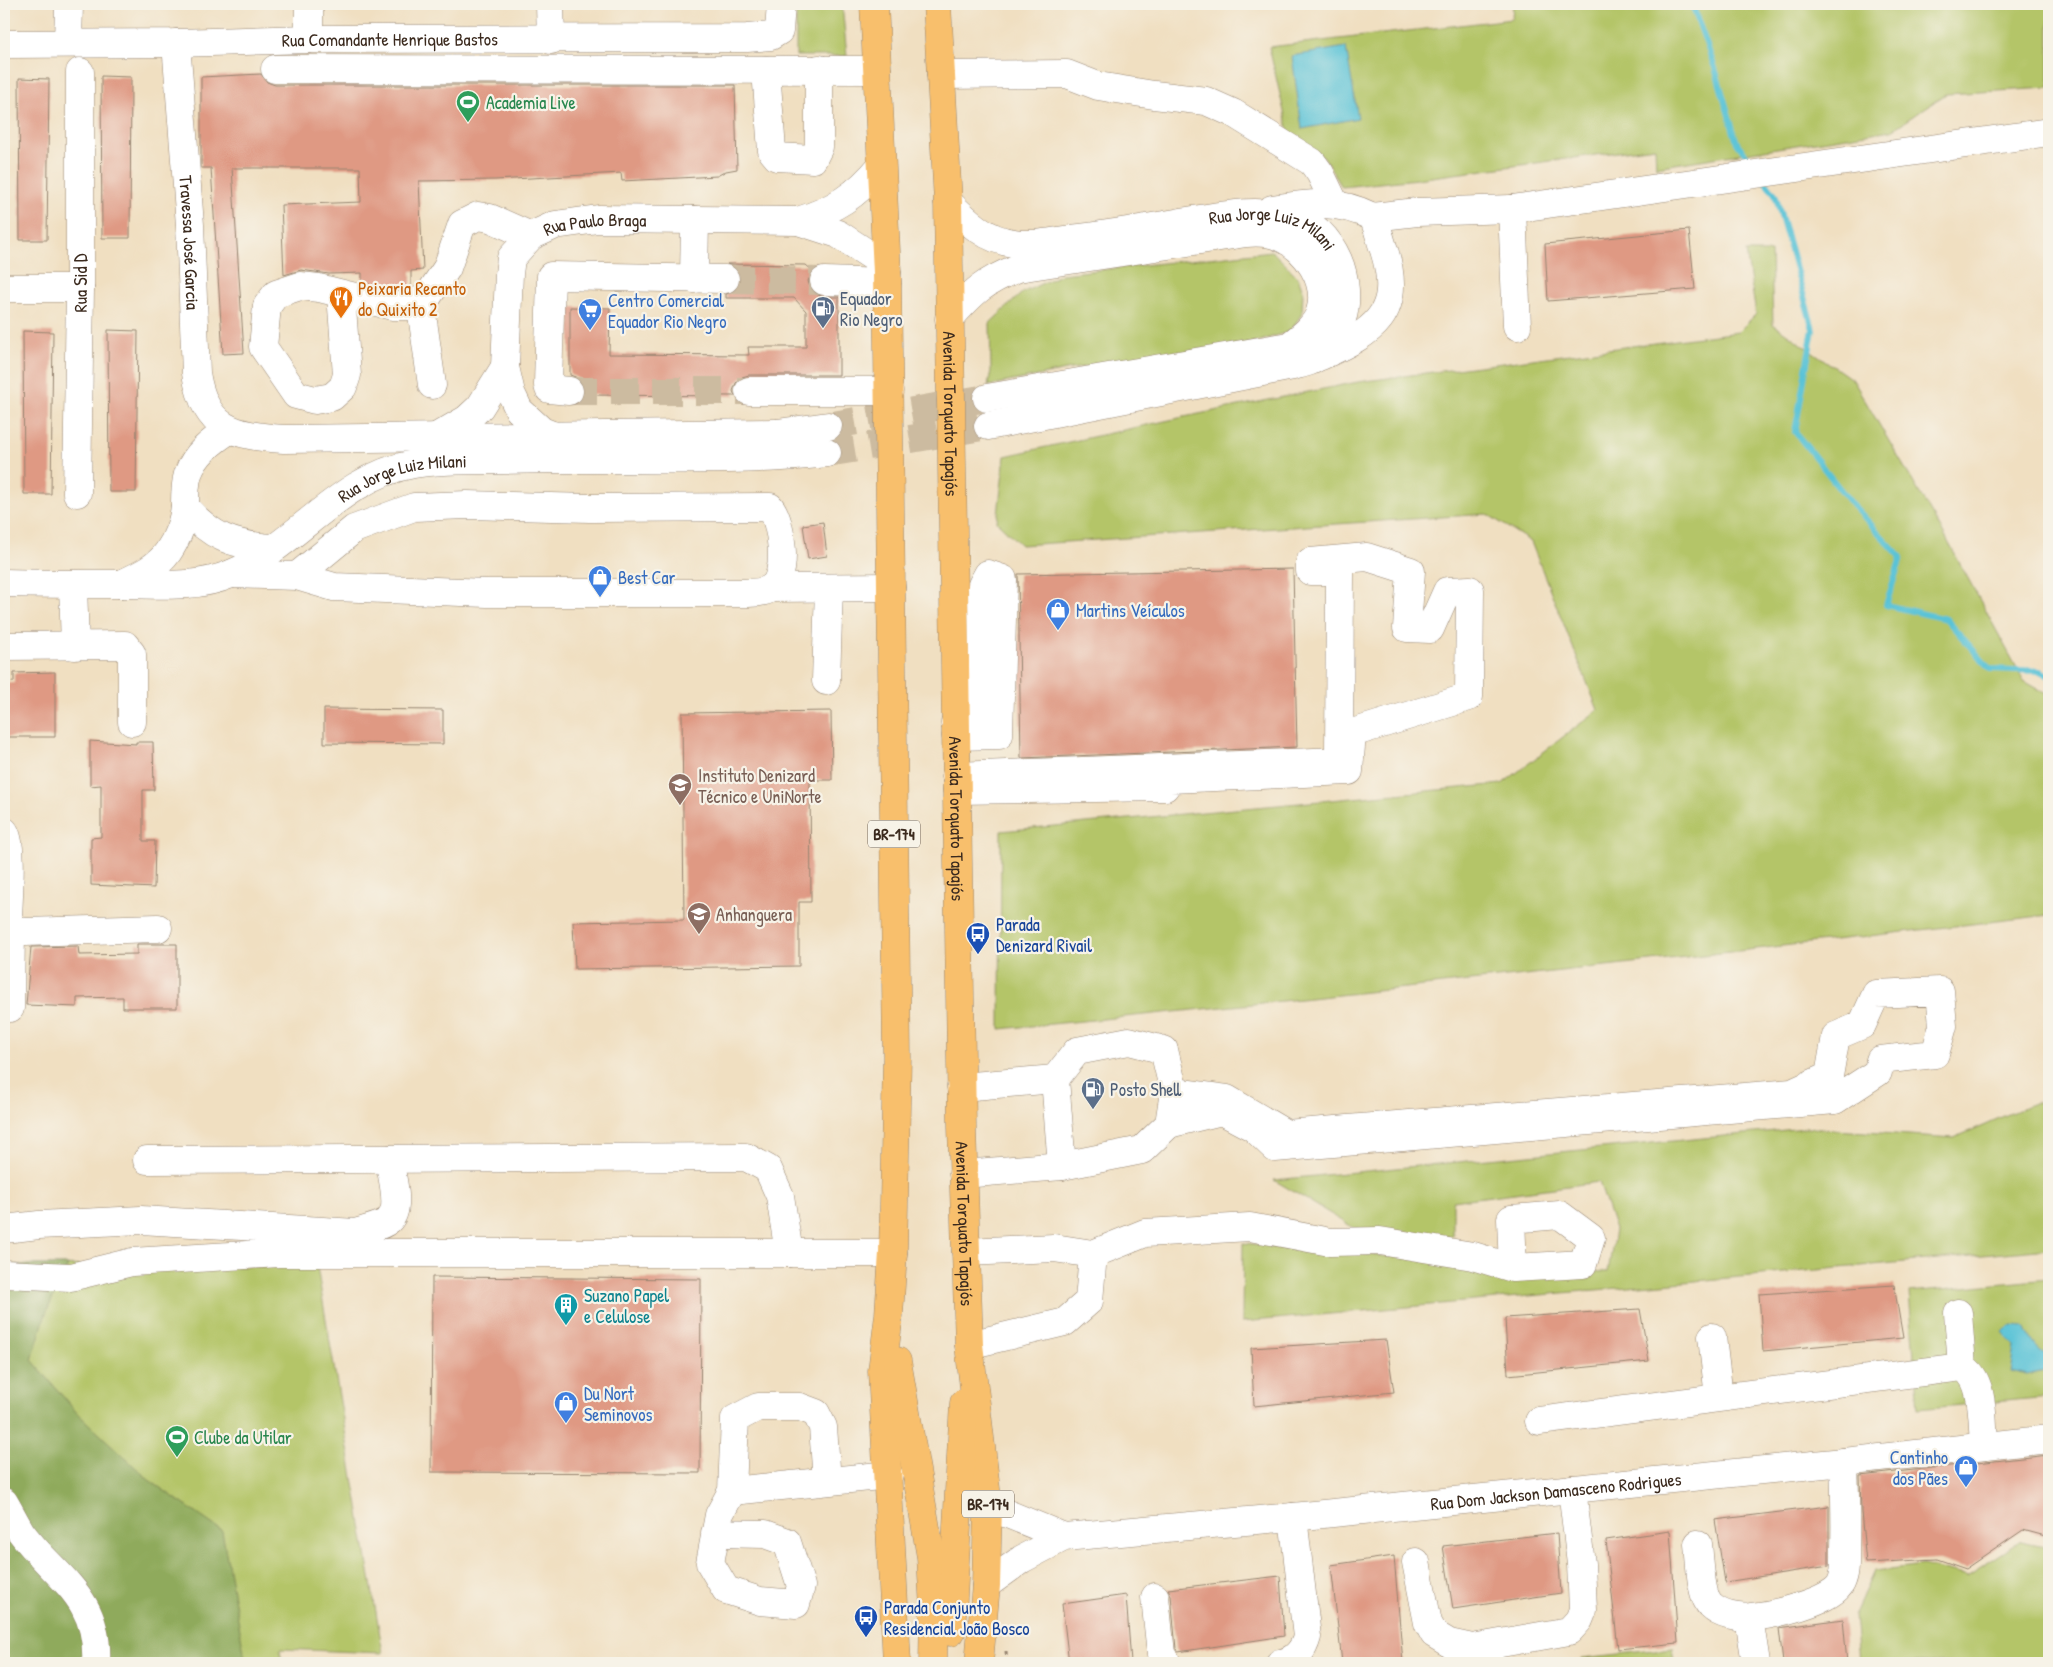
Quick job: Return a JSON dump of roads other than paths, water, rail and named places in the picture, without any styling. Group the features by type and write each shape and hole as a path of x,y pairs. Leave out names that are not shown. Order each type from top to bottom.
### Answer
{"highway":[{"name":"BR-174","path":"874,4 888,277 897,1057 893,1253 889,1315 882,1371 897,1663"},
{"name":"Avenida Torquato Tapajós","path":"937,4 948,202 963,1174 969,1344 988,1506 986,1585 978,1663"},
{"path":"889,1315 931,1557 934,1609 933,1663"},
{"path":"951,1663 954,1546 969,1344"}],"street":[{"path":"68,43 69,4"},
{"path":"309,4 309,39"},
{"path":"550,4 551,40"},
{"name":"Rua Comandante Henrique Bastos","path":"4,44 176,43 309,39 551,40 747,38 776,34 781,28 781,4"},
{"name":"Travessa José Garcia","path":"176,43 190,216 196,372 199,391 208,409 218,422 230,430"},
{"path":"275,69 877,70"},
{"path":"766,70 772,150 777,157 813,159 819,147 819,70"},
{"name":"Rua Sid D","path":"77,493 80,288 80,72"},
{"path":"941,75 1067,74 1098,86 1206,101 1232,113 1312,162 1320,173 1335,204"},
{"path":"1377,229 1447,211 1512,209 2049,132"},
{"name":"Rua Paulo Braga","path":"798,221 836,207 861,188 881,166"},
{"name":"Rua Jorge Luiz Milani","path":"948,202 969,223 992,238 1013,243 1035,244 1246,212 1296,219 1315,228 1334,250 1341,267 1344,284 1345,301 1342,319 1332,338 1317,358"},
{"path":"988,426 1293,366 1317,358 1366,332 1378,321 1386,310 1390,296 1390,270 1377,229 1351,207 1315,203 1246,212"},
{"path":"1512,209 1517,326"},
{"path":"341,294 392,306 412,306 428,296 446,268 462,224 478,216 490,218 531,236"},
{"name":"Rua Paulo Braga","path":"557,437 542,431 519,410 511,393 504,367 508,274 511,258 531,236 555,225 598,219 798,221 838,234 873,257 888,277"},
{"path":"694,279 695,220"},
{"name":"Rua Jorge Luiz Milani","path":"949,320 970,294 998,276 1018,268 1246,233 1260,232 1280,237 1302,254 1315,268 1322,294 1320,313 1308,332 1290,346 987,398"},
{"path":"508,274 725,279"},
{"path":"551,276 548,385 552,391 570,391"},
{"path":"824,282 888,277"},
{"path":"4,288 80,288"},
{"path":"420,300 432,386"},
{"name":"Rua Paulo Braga","path":"435,438 467,419 480,407 504,367"},
{"path":"749,391 889,391"},
{"name":"Rua Jorge Luiz Milani","path":"230,430 246,435 284,439 435,438 777,433 828,426"},
{"path":"121,584 151,569 167,553 177,536 185,507 186,485 193,463 213,440 230,430"},
{"name":"Rua Jorge Luiz Milani","path":"4,584 162,586 212,581 248,566 335,500 387,472 415,464 535,459 781,458 827,453"},
{"path":"297,576 354,529 414,507 467,505 590,508 770,507 775,513 779,525 783,564 780,579 771,588"},
{"path":"185,507 200,524 226,540 248,546 272,548"},
{"path":"1367,557 1411,571 1407,628 1430,629 1447,591 1470,590 1469,697 1352,733 1349,771 1170,779 1165,787 957,783 1338,761 1340,570 1310,570 1310,562 1367,557"},
{"path":"231,574 297,576 334,587 487,593 744,593 771,588 891,587"},
{"path":"988,574 1003,579 999,735 955,729 983,722 982,585 988,574"},
{"path":"73,584 75,646"},
{"path":"826,681 829,588"},
{"path":"4,646 125,645 132,654 132,722"},
{"path":"4,831 7,834 10,850 8,921 11,929 10,1008"},
{"path":"11,929 25,932 158,928"},
{"path":"963,1174 1062,1166 1142,1150 1169,1124 1222,1111 1254,1128 1275,1148 1835,1100 1878,1072 1880,1060 1935,1054 1943,1026 1940,991 1876,994 1862,1025 1836,1036 1829,1076 1792,1093 1286,1134 1227,1099 1174,1092"},
{"path":"1062,1166 1055,1079 1077,1051 1129,1042 1164,1050 1174,1092 1169,1124"},
{"path":"961,1087 1055,1079"},
{"path":"147,1160 746,1157 768,1169 780,1196 789,1253"},
{"path":"4,1229 141,1220 356,1233 388,1220 394,1213 396,1200 389,1159"},
{"path":"966,1252 1054,1248 1093,1254 1145,1233 1250,1227 1330,1242 1380,1241 1473,1256 1513,1268"},
{"path":"4,1274 71,1278 132,1262 279,1253 893,1253"},
{"path":"969,1344 1065,1322 1089,1301 1093,1254"},
{"path":"1958,1313 1962,1367"},
{"path":"1712,1337 1719,1397"},
{"path":"1539,1421 1962,1367 1971,1371 1978,1385 1984,1446"},
{"path":"715,1533 719,1514 732,1491 735,1419 758,1407 800,1407 816,1413 822,1427 827,1481"},
{"name":"Rua Dom Jackson Damasceno Rodrigues","path":"986,1585 1022,1559 1064,1537 1293,1517 1844,1462 2049,1439"},
{"path":"1698,1544 1704,1592 1710,1606 1723,1614 1749,1618 1810,1604 1828,1595 1840,1585 1844,1574 1846,1517 1844,1462"},
{"path":"732,1491 888,1475"},
{"path":"1416,1562 1428,1623 1434,1634 1473,1655 1568,1631 1579,1620 1583,1610 1581,1564 1572,1489"},
{"path":"4,1502 22,1532 81,1599 96,1635 96,1663"},
{"name":"Rua Dom Jackson Damasceno Rodrigues","path":"988,1506 1064,1537"},
{"path":"1280,1663 1287,1662 1298,1656 1307,1637 1293,1517"},
{"path":"1155,1597 1162,1654 1167,1663"},
{"path":"1749,1618 1756,1663"}],"water":[{"path":"1346,47 1358,118 1302,129 1292,56"},
{"path":"2011,1325 2025,1326 2036,1346 2043,1353 2049,1354 2049,1370 2027,1375 2011,1371 2015,1347 2003,1333"}],"waterway":[{"path":"1692,4 1715,68 1737,143 1755,167"},
{"path":"1765,181 1775,194 1813,329 1795,432 1852,504 1901,557 1886,605 1946,619 1990,669 2040,671 2049,676"}],"tunnel":[{"path":"725,279 824,281"},
{"path":"569,391 749,391"},
{"path":"828,426 987,398"},
{"path":"827,453 988,426"}],"place":[{"name":"Academia Live","path":"468,123"},
{"name":"Peixaria Recanto do Quixito 2","path":"341,319"},
{"name":"Equador Rio Negro","path":"823,329"},
{"name":"Centro Comercial Equador Rio Negro","path":"590,331"},
{"name":"Best Car","path":"600,598"},
{"name":"Martins Veículos","path":"1058,631"},
{"name":"Instituto Denizard Técnico e UniNorte","path":"680,806"},
{"name":"Anhanguera","path":"699,935"},
{"name":"Parada Denizard Rivail","path":"978,955"},
{"name":"Posto Shell","path":"1093,1110"},
{"name":"Suzano Papel e Celulose","path":"566,1326"},
{"name":"Du Nort Seminovos","path":"566,1424"},
{"name":"Clube da Utilar","path":"177,1458"},
{"name":"Cantinho dos Pães","path":"1966,1488"},
{"name":"Parada Conjunto Residencial João Bosco","path":"866,1638"}]}
